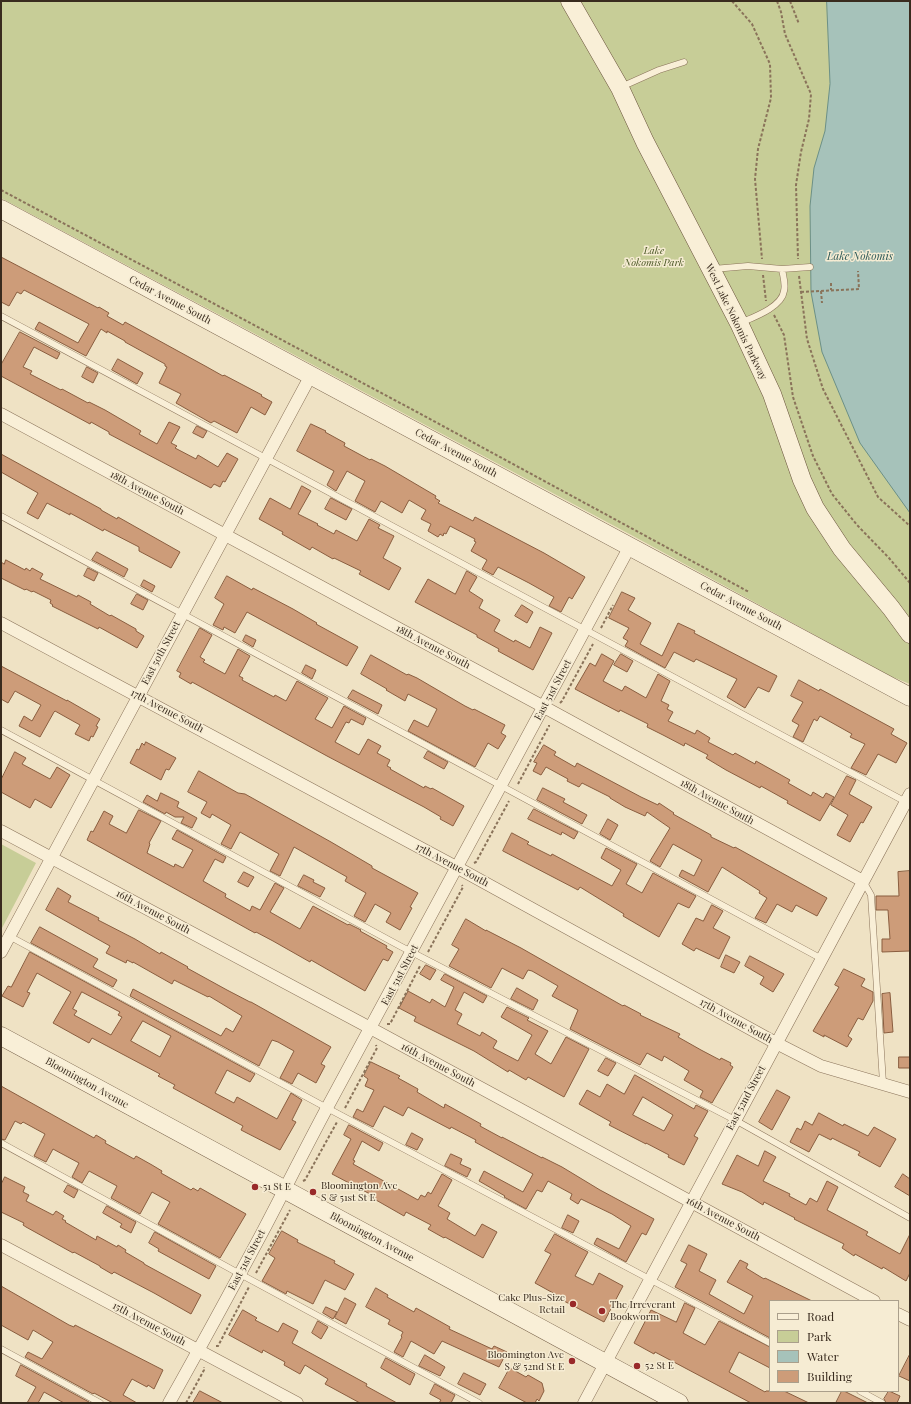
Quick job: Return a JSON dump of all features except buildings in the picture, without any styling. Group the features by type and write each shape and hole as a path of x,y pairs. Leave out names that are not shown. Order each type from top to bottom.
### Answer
{"street":[{"name":"West Lake Nokomis Parkway","path":"570,1 620,88 645,142 739,323 772,394 802,480 815,508 842,549 887,602 910,634"},
{"name":"Cedar Avenue South","path":"1,210 910,697"},
{"name":"East 50th Street","path":"1,952 311,375"},
{"name":"18th Avenue South","path":"1,414 544,707 863,882"},
{"name":"East 51st Street","path":"169,1403 240,1274 327,1108 458,868 630,546"},
{"name":"17th Avenue South","path":"1,623 458,868 776,1043 821,1066 910,1092"},
{"name":"East 52nd Street","path":"584,1403 734,1120 908,798"},
{"name":"16th Avenue South","path":"1,831 872,1300"},
{"name":"Bloomington Avenue","path":"1,1036 679,1403"},
{"name":"15th Avenue South","path":"1,1245 297,1403"},
{"path":"899,1314 910,1320"}],"lane":[{"path":"620,88 659,70 684,62"},
{"path":"710,269 748,266 782,269 810,267"},
{"path":"739,323 762,313 780,301 784,292 782,269"},
{"path":"1,316 585,631 908,798"},
{"path":"1,516 822,959"},
{"path":"1,730 411,952 734,1120 910,1218"},
{"path":"863,882 871,895 883,1084"},
{"path":"9,936 327,1108 769,1342"},
{"path":"1,1143 479,1403"},
{"path":"1,1349 100,1403"},
{"path":"862,1392 882,1403"}],"path":[{"path":"732,1 752,24 770,64 771,98 758,149 755,179 765,298 784,335 793,397 813,456 832,494 857,525 889,558 910,583"},
{"path":"790,1 799,24"},
{"path":"1,190 410,408 750,592"},
{"path":"801,292 859,289 858,271"},
{"path":"830,283 831,290"},
{"path":"821,291 822,303"},
{"path":"186,1403 204,1370 203,1366"}],"green space":[{"name":"Lake Nokomis Park","path":"1,1 910,1 910,684 890,676 635,537 1,198"},
{"path":"1,844 36,863 1,930"}],"water":[{"name":"Lake Nokomis","path":"827,1 910,1 910,513 860,443 822,352 811,292 810,206 814,168 825,131 830,84"}],"place":[{"name":"51 St E","path":"255,1187"},
{"name":"Bloomington Ave S & 51st St E","path":"313,1192"},
{"name":"Cake Plus-Size Retail","path":"573,1304"},
{"name":"The Irreverant Bookworm","path":"602,1311"},
{"name":"Bloomington Ave S & 52nd St E","path":"572,1361"},
{"name":"52 St E","path":"637,1366"}]}
